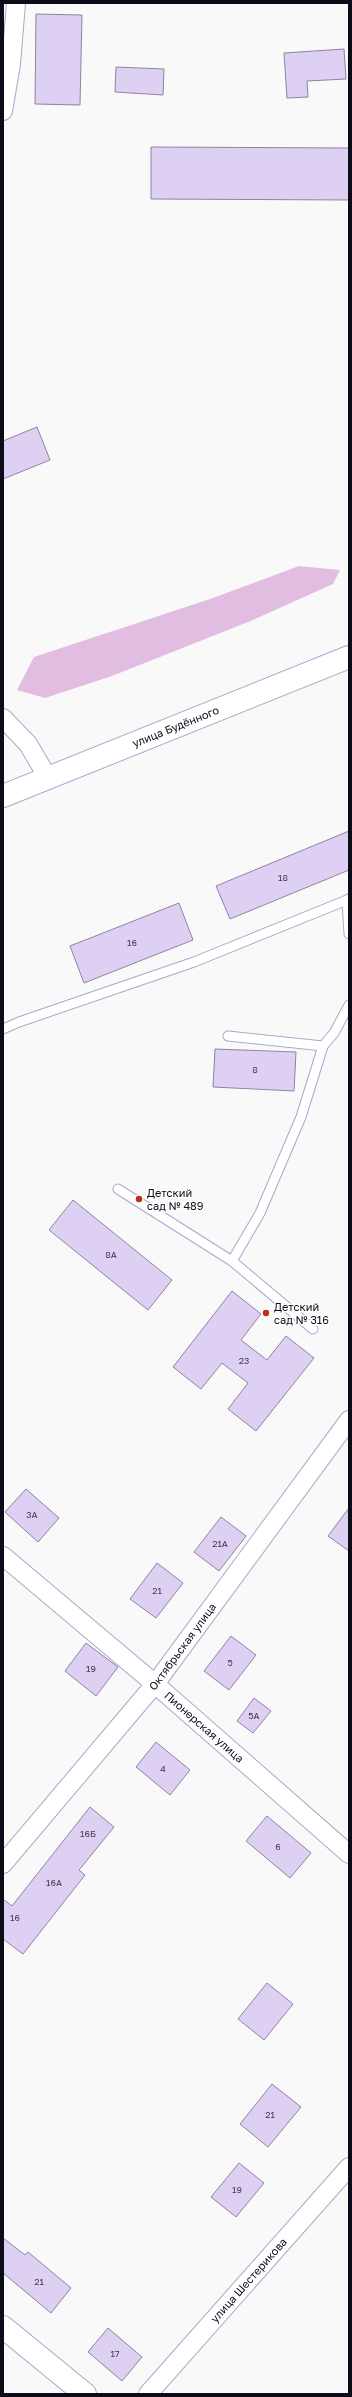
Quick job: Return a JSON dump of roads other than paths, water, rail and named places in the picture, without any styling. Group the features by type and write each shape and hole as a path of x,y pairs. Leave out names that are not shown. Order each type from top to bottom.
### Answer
{"main road":[{"name":"улица Будённого","path":"3,796 349,657"},
{"path":"3,2327 85,2394"}],"street":[{"path":"3,111 11,64 16,3"},
{"path":"3,718 28,744 48,778"},
{"name":"Октябрьская улица","path":"3,1864 155,1684 349,1420"},
{"name":"Пионерская улица","path":"3,1556 155,1684 349,1854"},
{"name":"улица Шестерикова","path":"148,2394 349,2168"}],"lane":[{"path":"3,1029 19,1022 194,962 348,900 349,934"},
{"path":"232,1261 260,1213 301,1117 323,1046 334,1033 349,1005"},
{"path":"228,1036 323,1046"},
{"path":"118,1189 232,1261 313,1329"}],"place":[{"name":"Детский сад № 489","path":"139,1199"},
{"name":"Детский сад № 316","path":"266,1313"}]}
